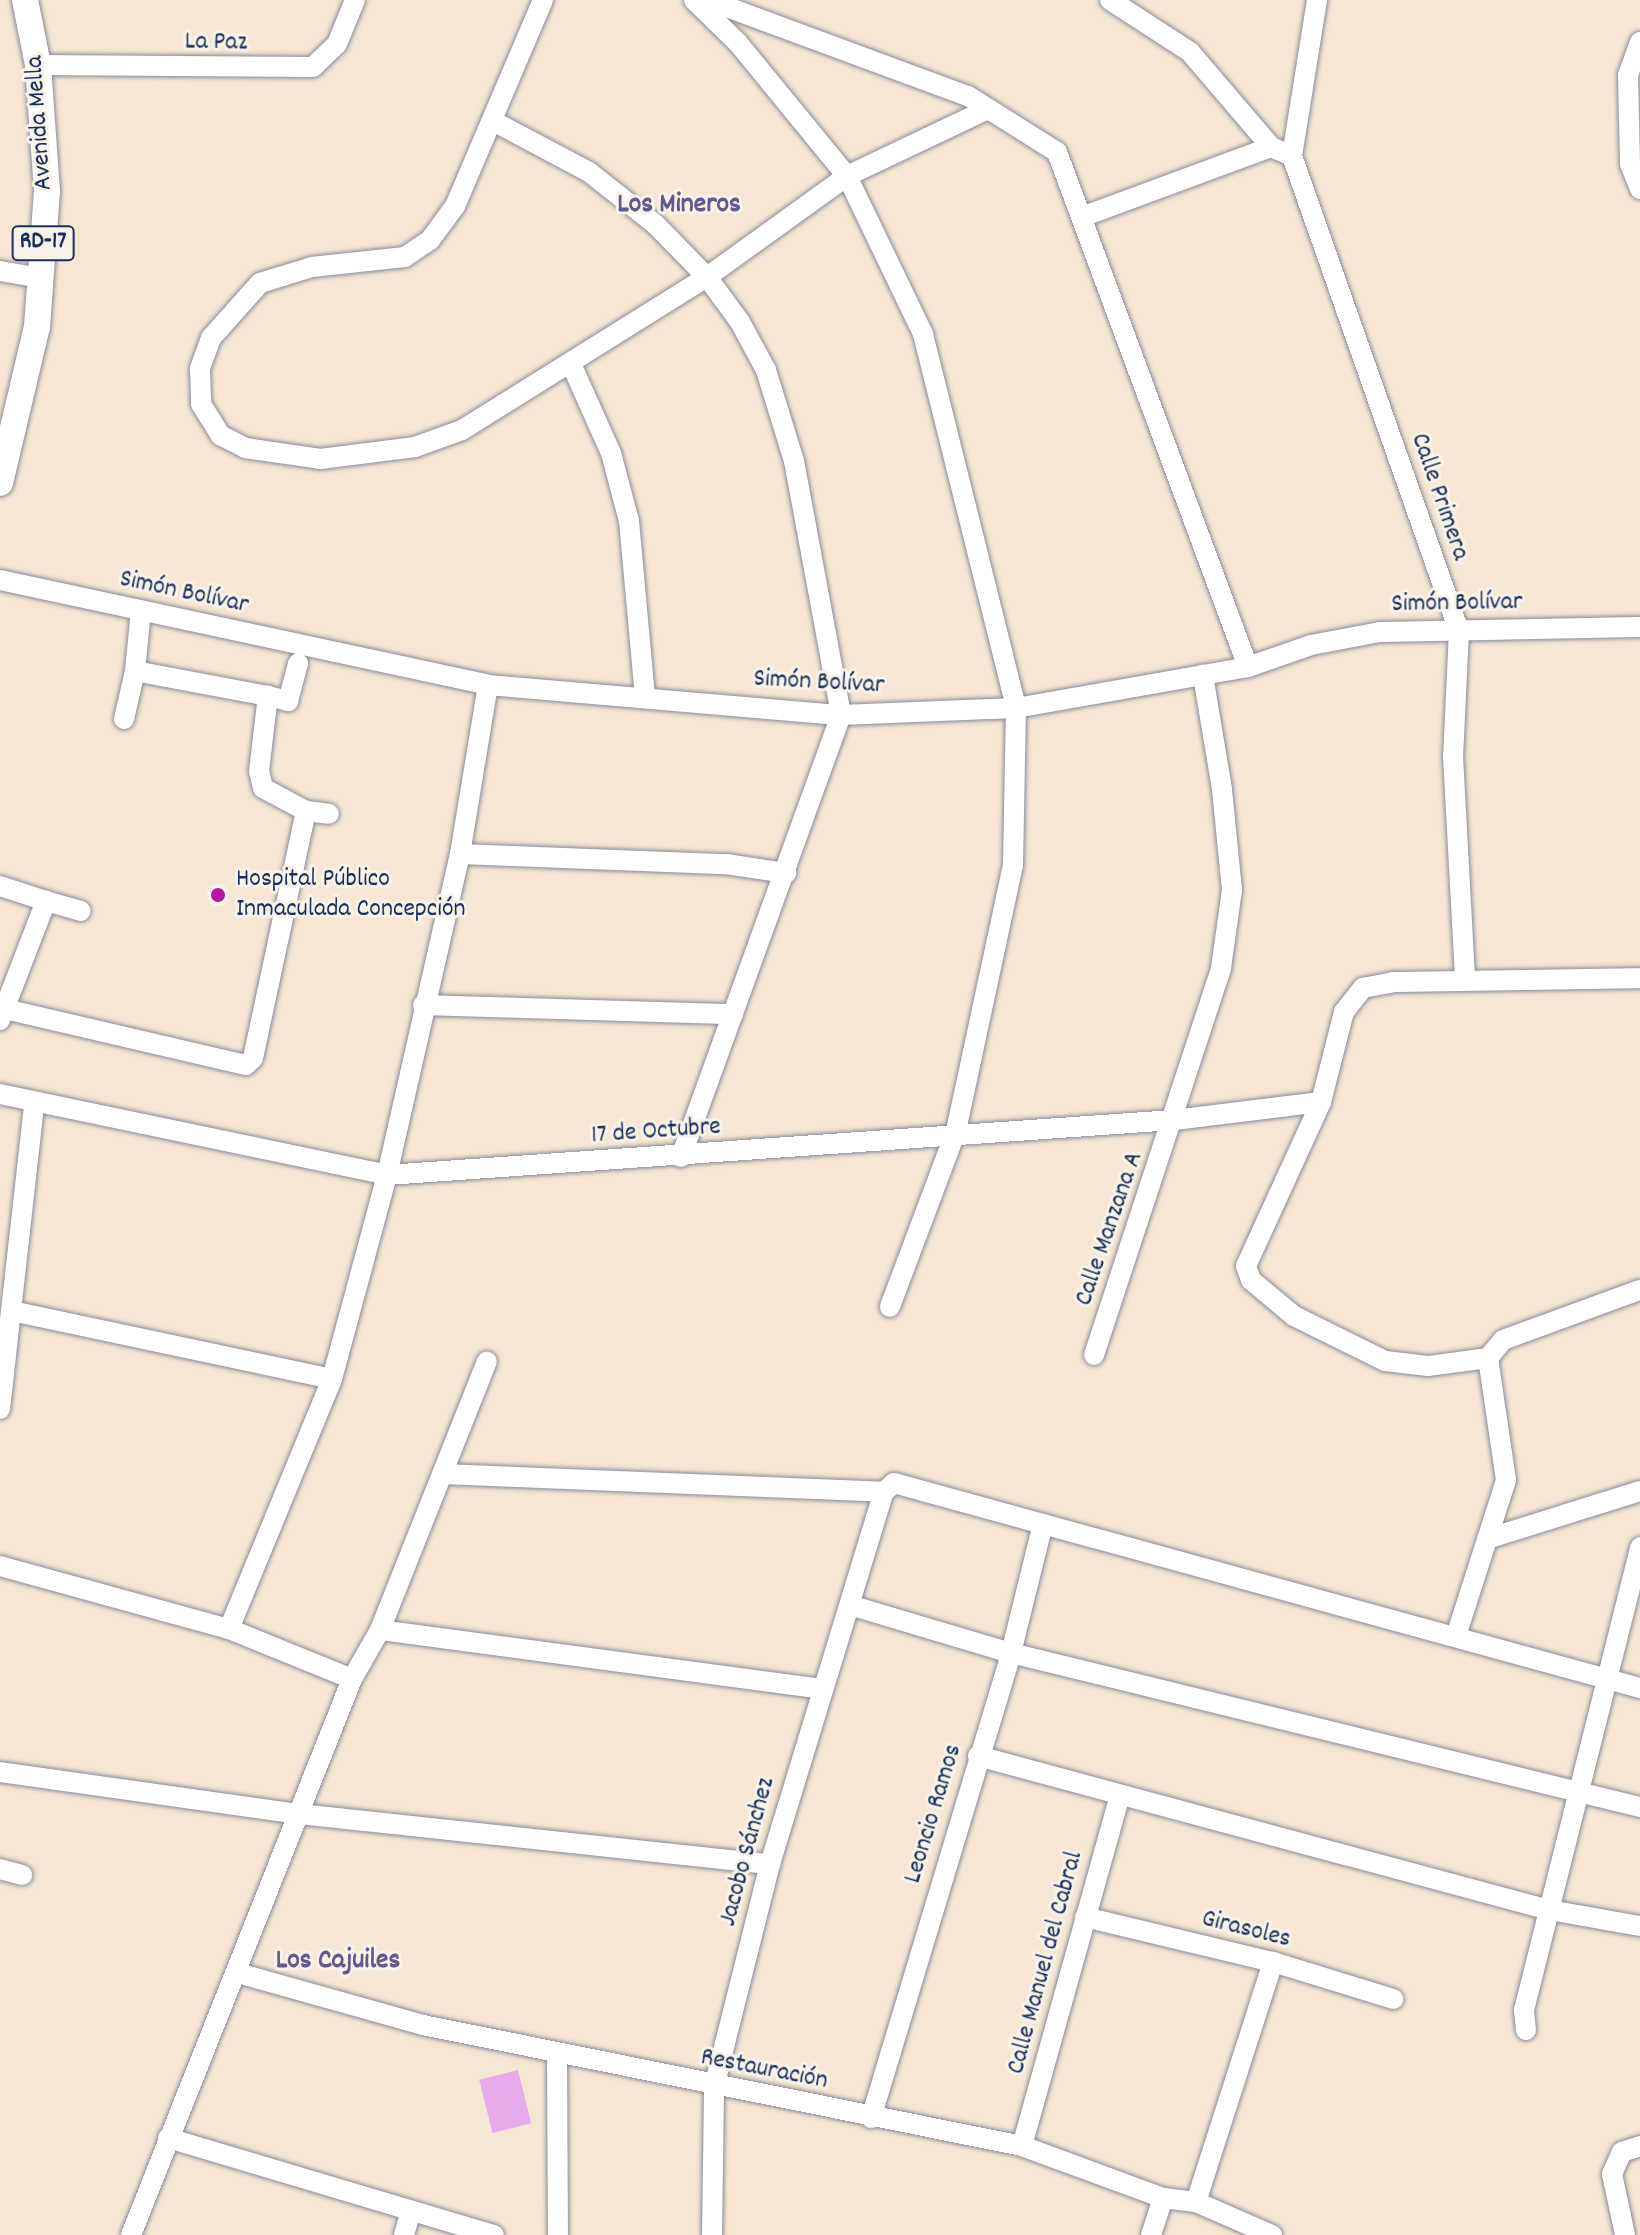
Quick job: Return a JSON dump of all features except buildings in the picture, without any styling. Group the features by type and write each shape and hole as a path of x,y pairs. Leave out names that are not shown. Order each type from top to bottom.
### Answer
{"main road":[{"name":"Avenida Mella","path":"0,483 37,327 47,191 38,65 25,0"}],"street":[{"name":"La Paz","path":"38,65 313,67 337,44 355,0"},
{"path":"543,0 455,206 430,240 405,257 312,267 260,283 211,338 200,369 201,404 220,435 245,448 320,459 415,447 462,430 572,366 707,277 847,176 988,109"},
{"path":"694,0 738,43 847,176 923,334 1016,708 1013,865 956,1131 890,1307"},
{"path":"708,0 968,96 1057,152 1248,667"},
{"path":"1110,0 1190,52 1271,147 1292,156 1318,0"},
{"path":"1640,42 1628,75 1630,164 1640,189"},
{"path":"493,121 589,172 656,225 707,277 740,322 766,370 794,461 841,715 681,1157"},
{"path":"1082,217 1271,147"},
{"name":"Calle Primera","path":"1292,156 1459,631 1453,756 1465,980"},
{"path":"0,271 41,278"},
{"path":"572,366 611,453 629,521 645,697"},
{"name":"Simón Bolívar","path":"0,580 488,685 841,715 1016,708 1248,667 1311,645 1380,632 1640,627"},
{"path":"124,719 135,671 141,610"},
{"path":"135,671 288,701 298,663"},
{"name":"Calle Manzana A","path":"1094,1355 1174,1120 1221,968 1232,890 1222,789 1203,675"},
{"path":"229,1629 332,1379 387,1175 423,1005 460,854 488,685"},
{"path":"268,696 259,771 263,788 306,811 329,814"},
{"path":"46,901 2,1014 246,1065 253,1058 306,811"},
{"path":"460,854 726,864 786,873"},
{"path":"0,886 81,911"},
{"path":"1640,967 1640,978 1393,982 1363,988 1349,999 1321,1102 1246,1266 1251,1280 1294,1316 1385,1361 1428,1366 1488,1358 1503,1340 1640,1290"},
{"path":"423,1005 733,1014"},
{"name":"17 de Octubre","path":"0,1094 34,1104 387,1175 681,1157 956,1131 1174,1120 1321,1102"},
{"path":"0,1409 34,1104"},
{"path":"12,1311 332,1379"},
{"path":"1456,1636 1506,1480 1488,1358"},
{"path":"131,2235 168,2138 238,1973 352,1679 380,1630 487,1361"},
{"path":"442,1474 884,1492 894,1483 1640,1688"},
{"path":"1487,1539 1640,1491"},
{"name":"Jacobo Sánchez","path":"712,2235 714,2087 770,1864 821,1689 853,1606 884,1492"},
{"name":"Leoncio Ramos","path":"871,2118 1011,1653 1043,1524"},
{"path":"1526,2030 1524,2010 1640,1547"},
{"path":"0,1566 229,1629 352,1679"},
{"path":"853,1606 1011,1653 1640,1807"},
{"path":"380,1630 821,1689"},
{"path":"978,1756 1549,1910 1640,1926"},
{"path":"0,1772 300,1814 770,1864"},
{"name":"Calle Manuel del Cabral","path":"1022,2146 1120,1795"},
{"path":"0,1869 22,1875"},
{"name":"Girasoles","path":"1085,1917 1273,1962 1393,1999"},
{"path":"1196,2202 1273,1962"},
{"name":"Restauración","path":"238,1973 423,2025 714,2087 1022,2146 1163,2198 1196,2202 1272,2235"},
{"path":"557,2053 558,2235"},
{"path":"168,2138 494,2235"},
{"path":"1625,2235 1612,2174 1622,2152 1640,2146"},
{"path":"1151,2235 1163,2198"},
{"path":"404,2235 411,2211"}],"place":[{"name":"Hospital Público Inmaculada Concepción","path":"218,895"}],"district":[{"name":"Los Mineros","path":"679,206"},
{"name":"Los Cajuiles","path":"338,1962"}]}
